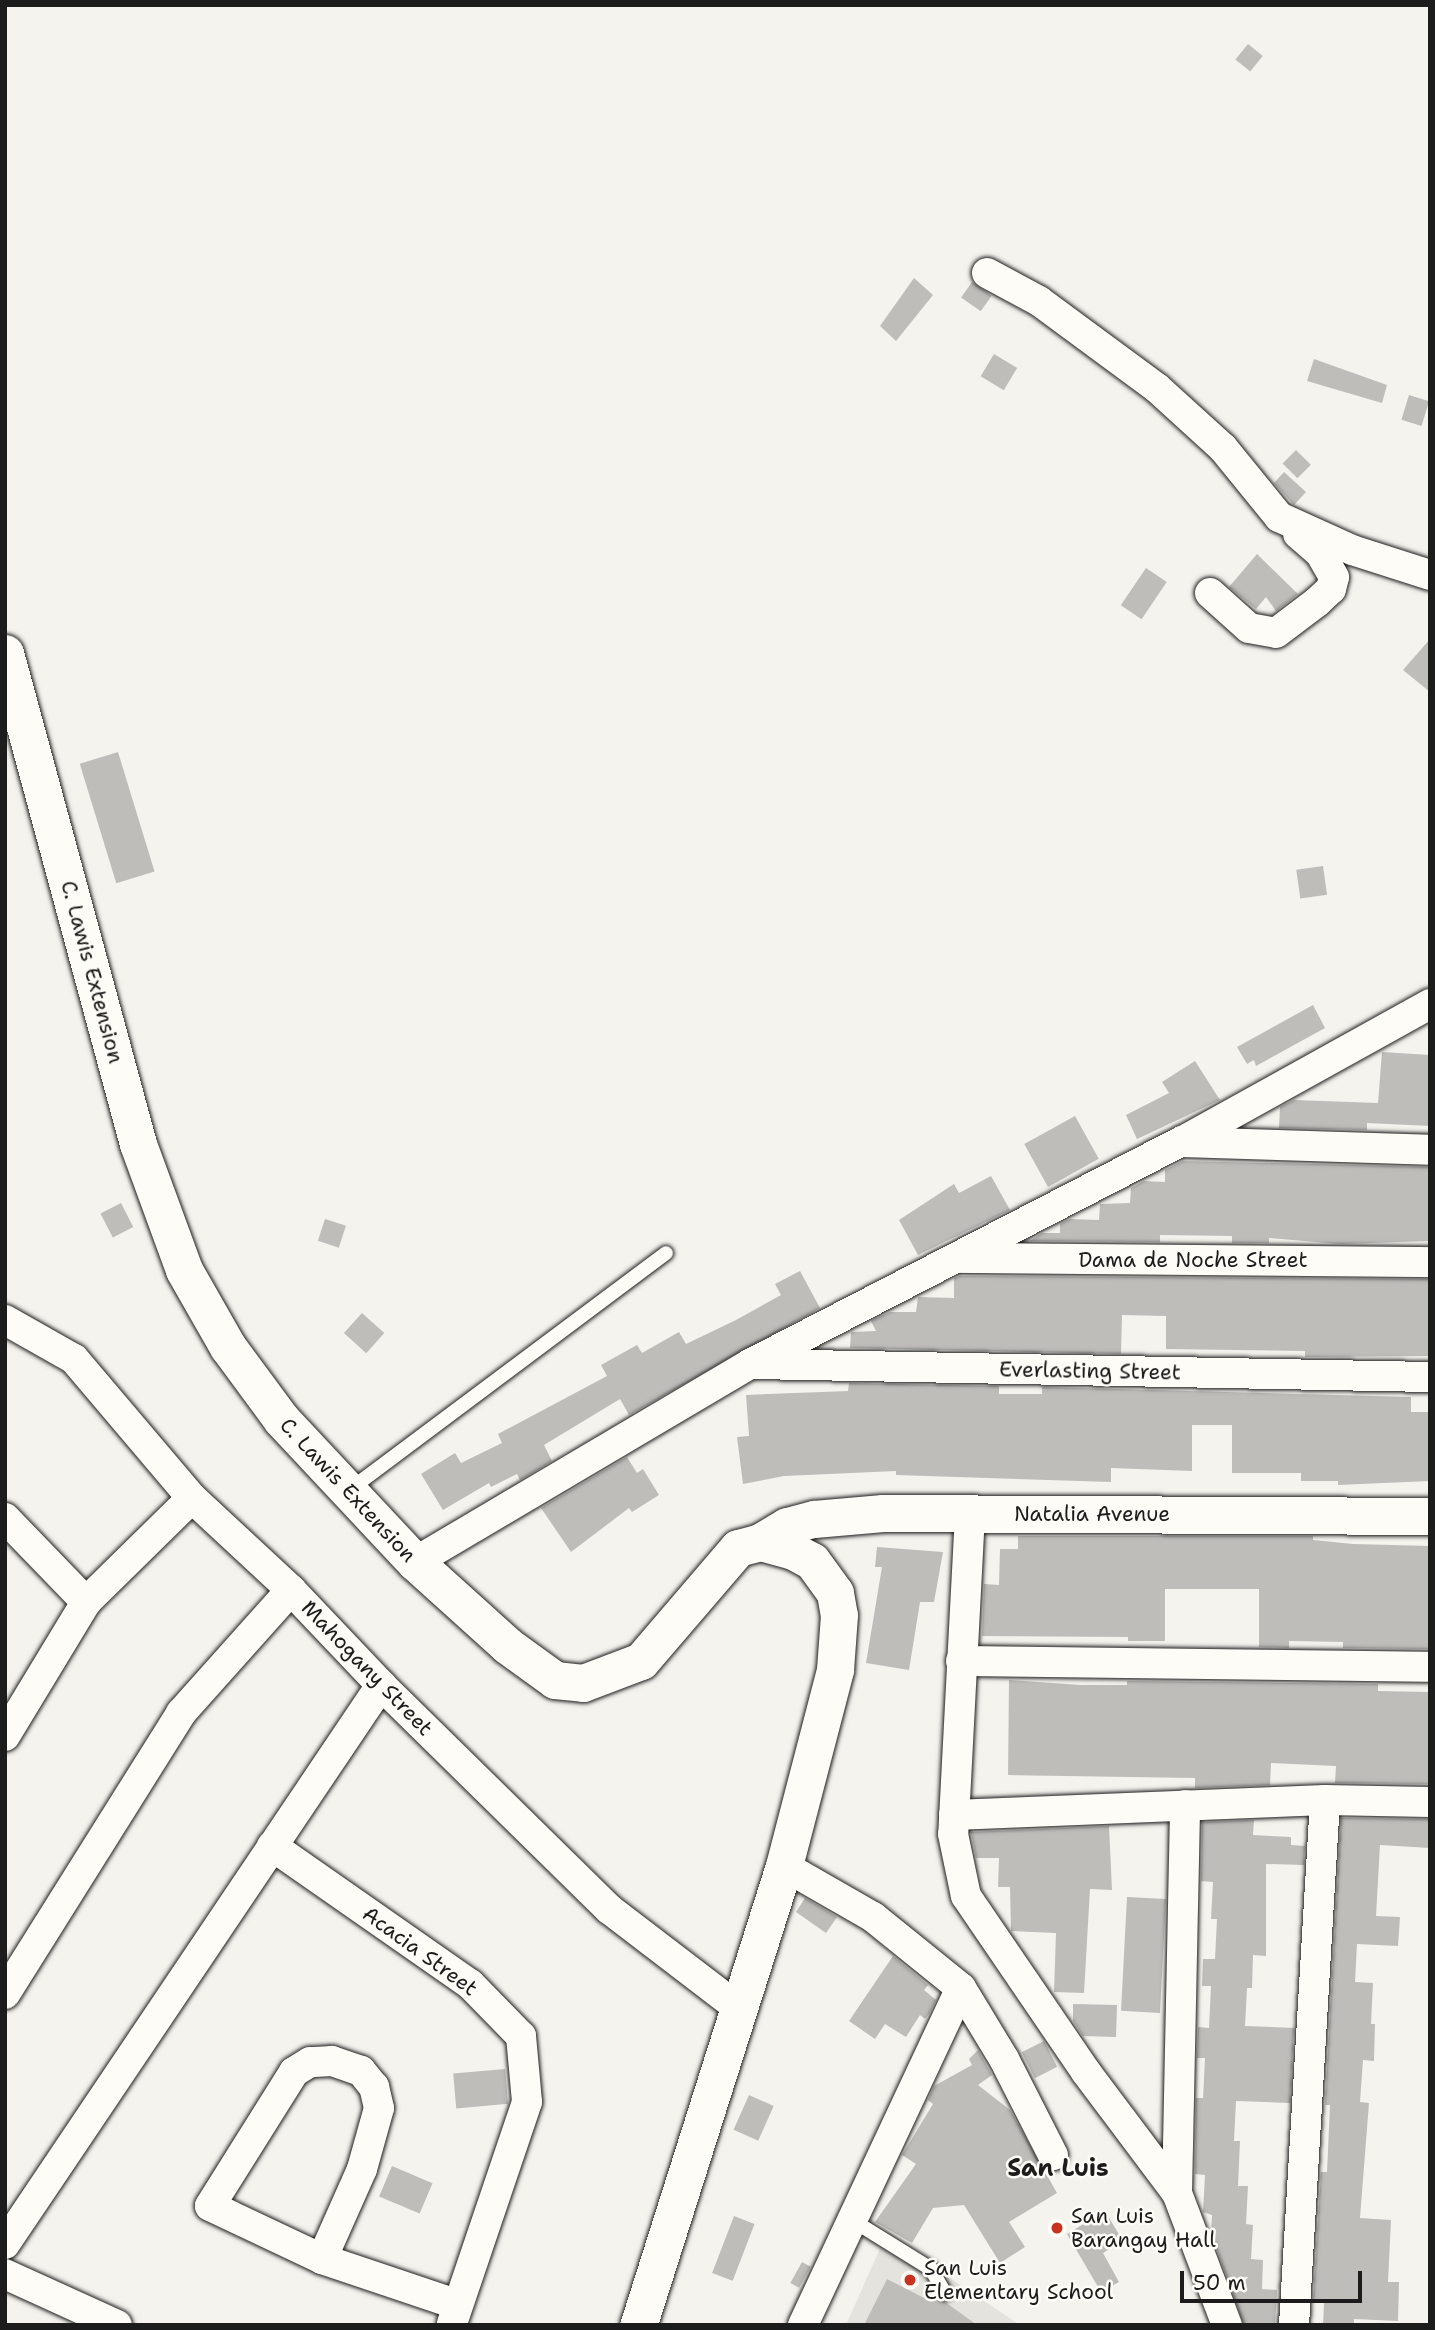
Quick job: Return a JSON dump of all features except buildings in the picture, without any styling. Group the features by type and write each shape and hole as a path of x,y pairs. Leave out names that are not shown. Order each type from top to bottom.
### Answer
{"street":[{"path":"987,273 1039,301 1157,388 1223,448 1279,517 1320,553 1334,577 1331,589 1276,633 1249,628 1210,593"},
{"path":"1279,517 1352,550 1430,575"},
{"name":"C. Lawis Extension","path":"5,653 138,1144 184,1270 228,1347 281,1419 415,1562 533,1666 555,1680 583,1683 641,1661 714,1571 738,1548 760,1542"},
{"path":"415,1562 750,1364 1181,1142 1430,1004"},
{"path":"1395,1021 1430,1022"},
{"path":"1181,1142 1430,1150"},
{"name":"Dama de Noche Street","path":"956,1258 1430,1262"},
{"name":"Mahogany Street","path":"5,1320 74,1359 192,1498 291,1590 381,1685 608,1909 740,2009"},
{"name":"Everlasting Street","path":"750,1364 1430,1377"},
{"path":"5,1736 86,1602 192,1498"},
{"name":"Natalia Avenue","path":"760,1542 787,1526 814,1519 883,1513 1430,1516"},
{"path":"970,1514 954,1815 954,1850 966,1896 1086,2072 1177,2193 1227,2325"},
{"path":"5,1518 86,1602"},
{"path":"638,2325 784,1866 835,1671 839,1615 835,1592 812,1561 760,1542"},
{"path":"5,1994 181,1713 291,1590"},
{"path":"961,1661 1430,1667"},
{"path":"5,2244 381,1685"},
{"path":"954,1815 1325,1800 1430,1802"},
{"path":"1294,2325 1325,1800"},
{"path":"1177,2193 1185,1805"},
{"name":"Acacia Street","path":"272,1846 470,1984 521,2036 527,2102 454,2315"},
{"path":"784,1866 873,1917 961,1988 1053,2155"},
{"path":"803,2325 961,1988"},
{"path":"323,2259 362,2169 379,2108 374,2087 361,2071 332,2061 310,2062 294,2072 210,2206 323,2259 454,2315"},
{"path":"5,2274 117,2325"}],"lane":[{"path":"348,1491 666,1253"},
{"path":"852,2220 931,2269 945,2293"}],"shaded area":[{"name":"San Luis Elementary School","path":"886,2235 1020,2325 846,2325"}],"place":[{"name":"San Luis Barangay Hall","path":"1057,2228"},
{"name":"San Luis Elementary School","path":"910,2280"}],"district":[{"name":"San Luis","path":"1058,2169"}]}
